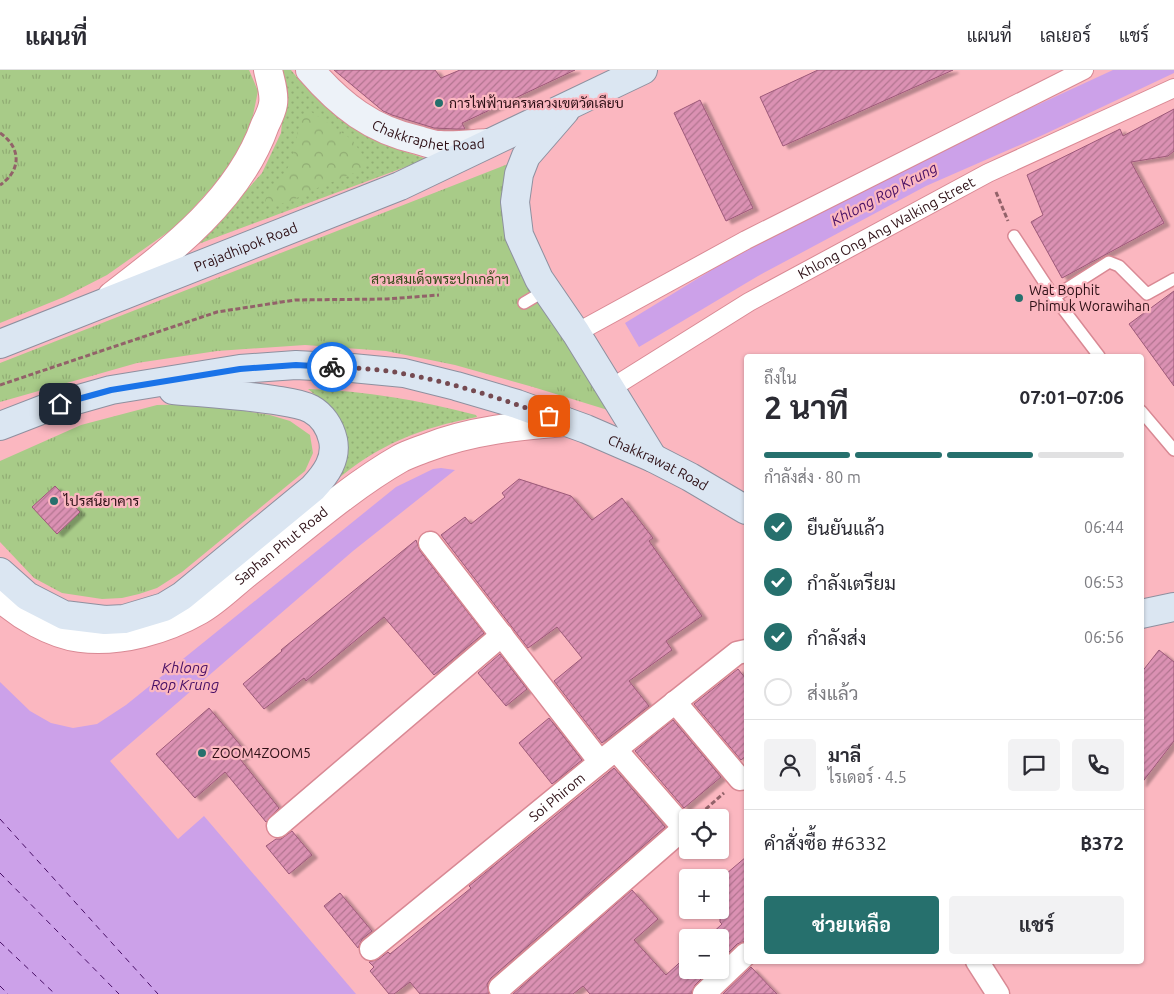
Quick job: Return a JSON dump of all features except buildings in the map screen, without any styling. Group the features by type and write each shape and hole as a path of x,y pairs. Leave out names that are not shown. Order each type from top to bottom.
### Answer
{"main road":[{"name":"Chakkraphet Road","path":"310,70 330,92 357,114 378,127 398,136 439,145 487,143 643,70"},
{"path":"571,104 526,156 519,174 515,202 519,235 539,279 535,297 578,337 653,458"},
{"name":"Prajadhipok Road","path":"0,344 400,186 487,143"},
{"path":"0,426 44,409 111,390 240,369 296,365 404,373 517,404 566,422"},
{"path":"0,572 27,596 64,615 105,620 146,613 182,596 314,488 327,472 333,455 331,431 320,415 310,409 300,405 267,399 139,386"},
{"name":"Chakkrawat Road","path":"566,422 653,458 744,509"},
{"path":"1144,614 1174,608"}],"street":[{"path":"99,306 184,237 215,207 248,166 259,143 273,103 272,86 268,70"},
{"path":"578,337 746,240 1084,70"},
{"name":"Khlong Ong Ang Walking Street","path":"606,384 749,302 988,173 1174,88"},
{"name":"Saphan Phut Road","path":"0,597 13,609 34,621 79,638 123,637 148,632 201,610 364,482 403,457 460,436 566,422"},
{"path":"430,542 502,634 608,756 684,828 500,988"},
{"path":"1144,614 1174,623"},
{"path":"278,826 502,634"},
{"name":"Soi Phirom","path":"371,949 675,702 737,654 744,652"},
{"path":"675,702 740,779"},
{"path":"704,994 744,956"},
{"path":"979,964 998,994"}],"lane":[{"path":"1014,236 1054,297 1097,354"},
{"path":"1054,297 1109,262 1119,266 1147,294 1174,280"},
{"path":"1144,414 1173,448"}],"path":[{"path":"0,133 7,137 16,154 13,172 8,180 0,186"},
{"path":"988,173 1014,236"},
{"path":"0,385 217,312 295,300 386,300 439,295"},
{"path":"706,809 740,779"}],"green space":[{"path":"0,70 249,70 258,91 250,130 223,175 178,225 107,275 64,297 0,323"},
{"path":"280,70 291,70 300,81 342,117 385,145 427,159 185,249 237,201 262,173 281,133 285,89"},
{"path":"310,111 351,139 369,163 354,173 293,200 274,206 265,202 267,195 290,164 295,150 298,129 304,117"},
{"name":"สวนสมเด็จพระปกเกล้าฯ","path":"513,162 509,188 611,411 455,365 386,351 305,345 217,351 137,363 0,402 0,363"},
{"path":"308,389 393,397 476,415 477,417 437,426 401,439 367,457 334,482 326,404"},
{"path":"202,404 270,415 290,421 310,435 313,453 305,471 182,572 157,588 122,598 102,599 62,593 34,578 0,542 0,461 81,425 157,405"}],"water":[{"name":"Khlong Rop Krung","path":"1113,70 1174,70 1174,73 1045,134 926,186 758,276 639,347 625,323 723,263 927,156"},
{"path":"433,469 455,470 353,551 110,761 178,839 204,816 356,994 0,994 0,682 30,711 51,723 73,728 97,724 126,705 396,487"}],"ferry route":[{"path":"0,819 158,994"},
{"path":"0,873 119,994"},
{"path":"0,942 55,994"},
{"path":"0,986 8,994"}],"way so far":[{"path":"332,367 404,373 517,404 549,416"}],"place":[{"name":"การไฟฟ้านครหลวงเขตวัดเลียบ","path":"439,103"},
{"name":"Wat Bophit Phimuk Worawihan","path":"1019,298"},
{"name":"ไปรสนียาคาร","path":"54,501"},
{"name":"ZOOM4ZOOM5","path":"202,753"}],"route":[{"path":"60,404 111,390 240,369 296,365 332,367"}]}
